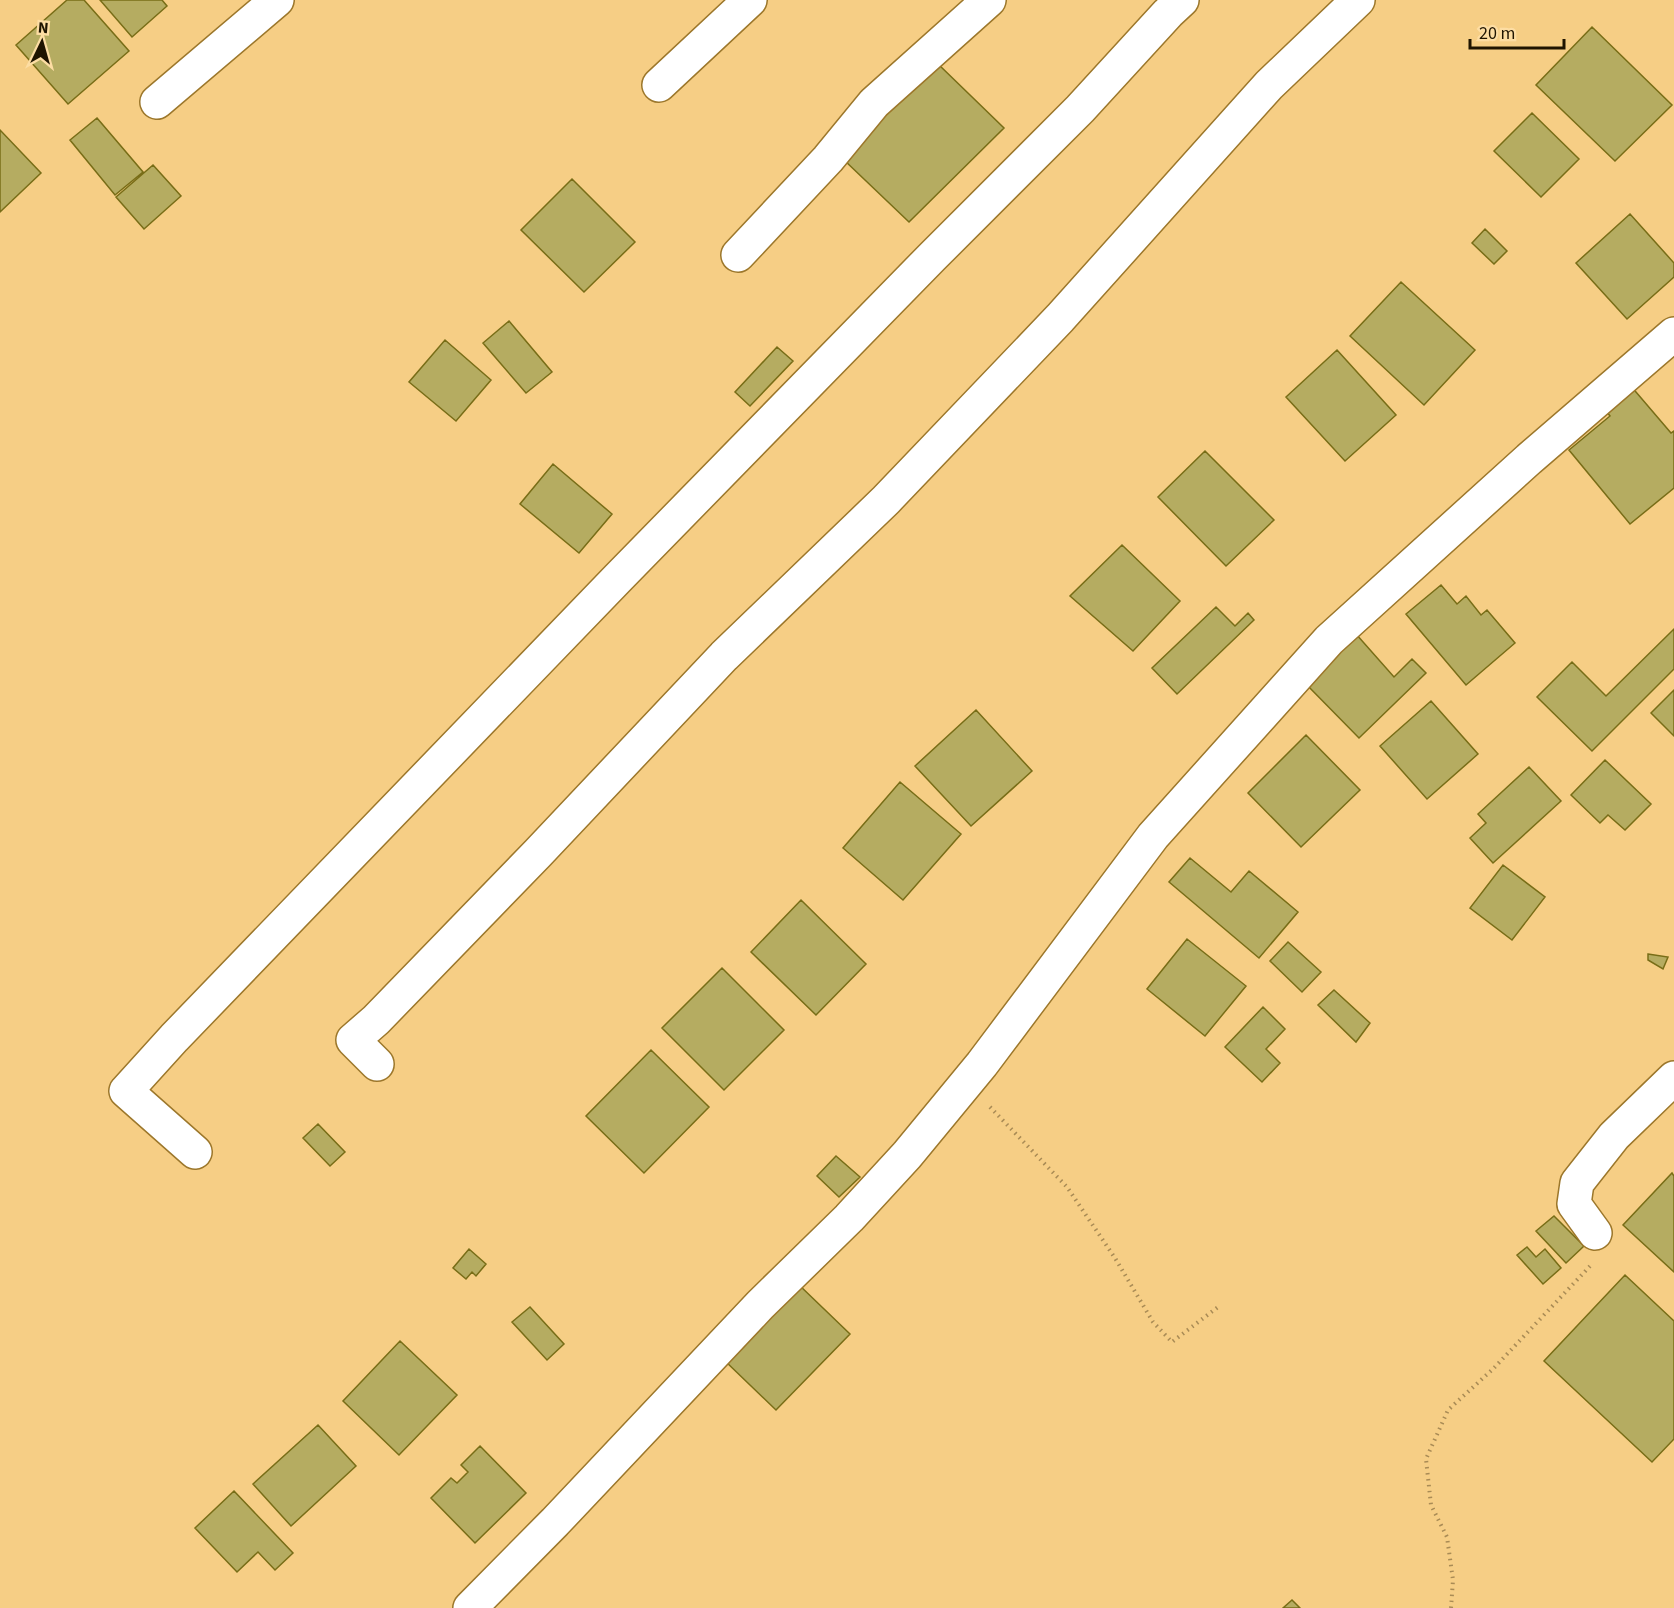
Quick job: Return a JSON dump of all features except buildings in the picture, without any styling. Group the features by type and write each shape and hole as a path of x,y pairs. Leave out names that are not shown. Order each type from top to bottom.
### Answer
{"street":[{"path":"157,102 277,0"},
{"path":"659,85 750,0"},
{"path":"738,255 828,159 874,103 989,0"},
{"path":"195,1152 126,1091 174,1038 617,579 932,256 1080,109 1182,0"},
{"path":"377,1064 353,1040 376,1020 522,870 724,656 886,500 1060,318 1269,85 1358,0"},
{"path":"470,1608 760,1305 849,1218 907,1155 965,1084 1153,836 1329,640 1529,459 1674,334"},
{"path":"1595,1233 1575,1204 1577,1183 1614,1136 1674,1078"}],"path":[{"path":"965,1084 1067,1187 1153,1322 1172,1342 1218,1307"},
{"path":"1450,1608 1454,1580 1447,1537 1431,1505 1426,1459 1448,1410 1494,1369 1606,1248 1595,1233"}]}
